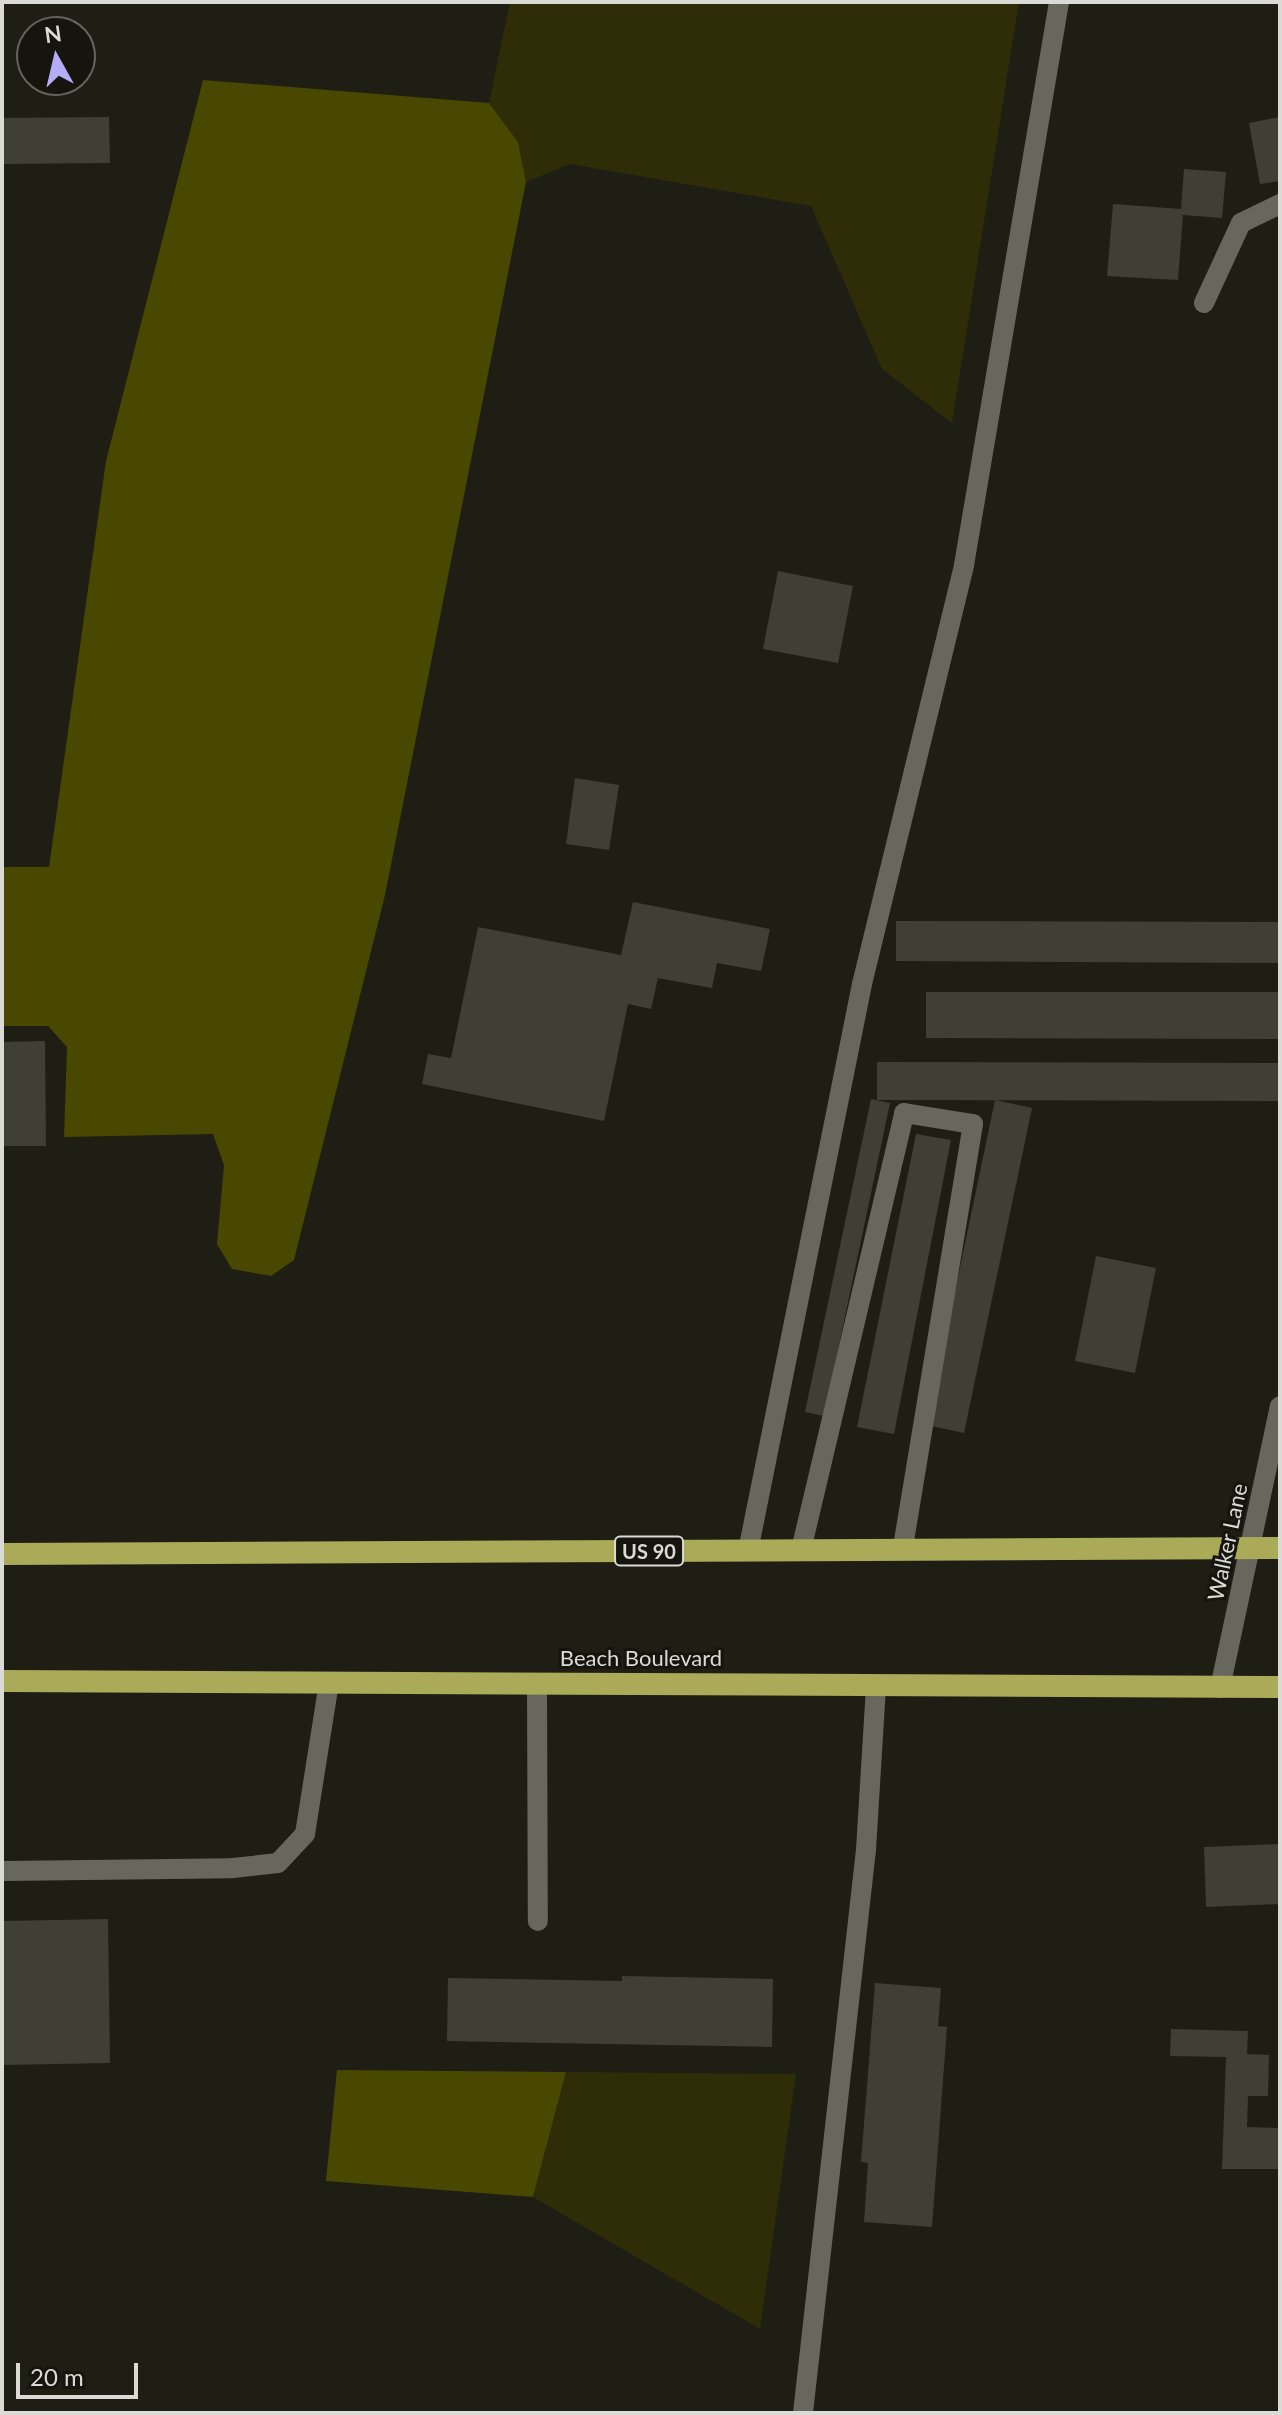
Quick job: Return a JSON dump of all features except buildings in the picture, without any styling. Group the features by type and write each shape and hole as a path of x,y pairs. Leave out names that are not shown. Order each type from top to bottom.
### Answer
{"highway":[{"name":"US 90","path":"2,1554 1280,1548"},
{"name":"Beach Boulevard","path":"2,1681 1280,1687"}],"street":[{"path":"748,1551 862,984 964,565 1059,2"},
{"path":"1204,303 1241,223 1280,204"},
{"path":"801,1550 904,1113 973,1124 903,1549"},
{"name":"Walker Lane","path":"1220,1688 1280,1406"},
{"path":"2,1871 233,1868 278,1863 305,1834 329,1683"},
{"path":"537,1684 538,1921"},
{"path":"803,2413 866,1850 876,1686"}],"shaded area":[{"path":"510,2 1019,2 952,423 882,369 811,206 570,164 526,182 518,142 489,103"},
{"path":"203,80 489,103 518,142 526,182 385,895 294,1260 271,1276 232,1269 217,1244 224,1165 213,1134 64,1137 67,1047 48,1026 2,1026 2,867 49,867 106,461"},
{"path":"337,2070 566,2072 533,2197 326,2181"},
{"path":"566,2072 796,2074 760,2329 533,2197"}]}
